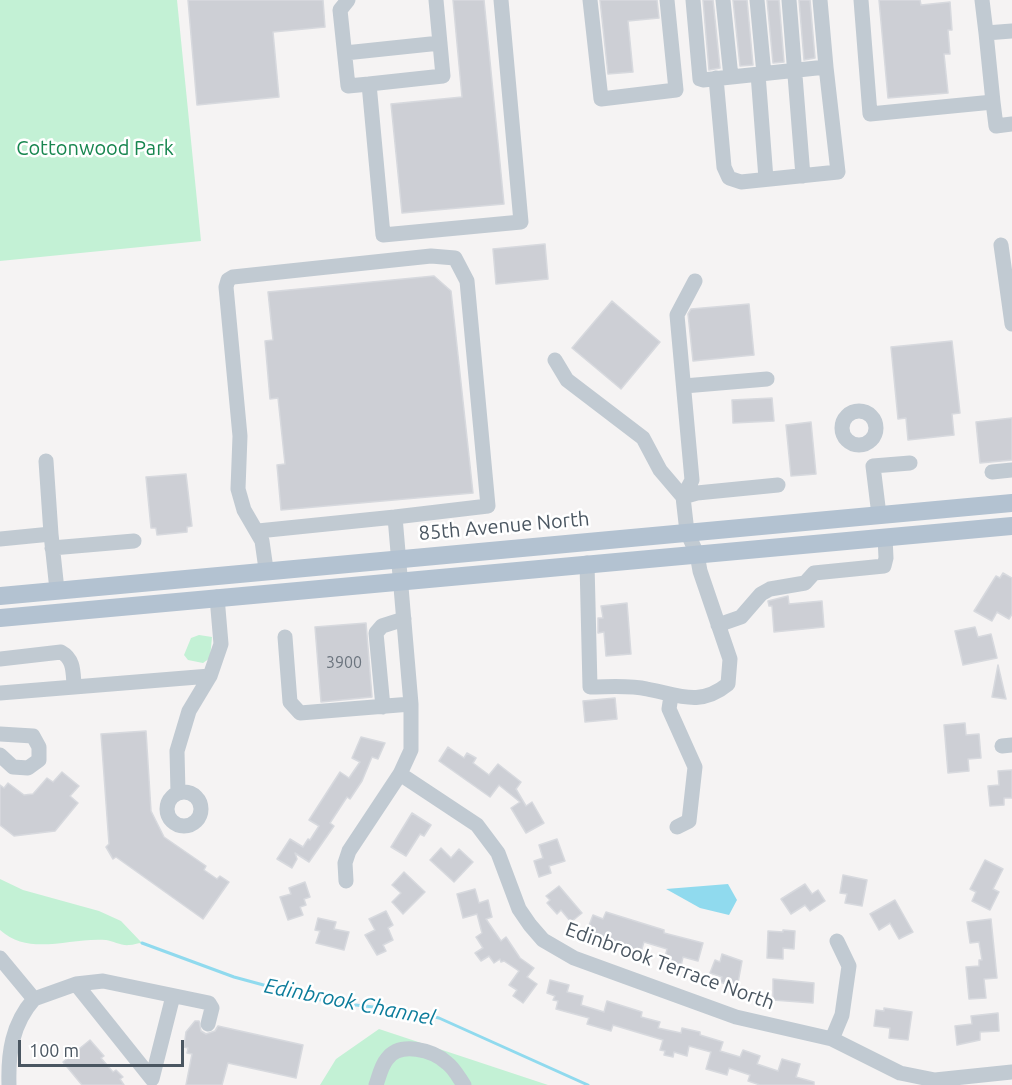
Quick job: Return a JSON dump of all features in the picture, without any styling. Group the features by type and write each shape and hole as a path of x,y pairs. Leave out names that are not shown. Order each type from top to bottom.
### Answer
{"main road":[{"name":"85th Avenue North","path":"0,596 1012,503"},
{"path":"0,618 1012,526"}],"street":[{"path":"348,0 340,10 348,86 443,76 436,0"},
{"path":"369,84 383,235 521,222 501,0"},
{"path":"590,0 601,99 676,90 667,0"},
{"path":"693,0 700,79 826,67"},
{"path":"723,0 724,167 729,178 741,182 838,172 820,0"},
{"path":"757,0 766,179"},
{"path":"789,0 803,176"},
{"path":"861,0 870,114 993,102"},
{"path":"982,0 996,126 1012,124"},
{"path":"986,33 1012,31"},
{"path":"345,53 440,43"},
{"path":"1001,244 1012,324"},
{"path":"258,531 488,506 466,281 460,264 455,258 447,256 232,277 228,280 226,287 240,436 238,489 244,510 258,531 266,570"},
{"path":"683,497 692,480 677,315 695,281"},
{"path":"555,360 567,380 643,438 660,470 683,497 687,532 697,554 700,571 730,659 728,684 709,697 671,696 647,689 590,687 587,563"},
{"path":"684,386 767,380"},
{"path":"866,444 873,466 879,515"},
{"path":"46,461 57,590"},
{"path":"873,466 910,463"},
{"path":"992,472 1012,470"},
{"path":"683,497 697,492 778,485"},
{"path":"346,881 345,863 349,851 400,774 411,750 411,704 395,517"},
{"path":"718,625 741,617 761,594 770,589 805,584 814,573 884,566 885,537"},
{"path":"0,538 52,541 134,541"},
{"path":"178,793 177,751 189,711 210,676 221,644 217,597"},
{"path":"383,707 376,633 381,626 404,619"},
{"path":"285,637 290,702 300,713 411,704"},
{"path":"0,659 61,652 68,656 72,664 74,685"},
{"path":"0,693 74,685 210,676"},
{"path":"671,696 669,709 695,767 689,821 677,826"},
{"path":"0,734 33,736 39,747 39,760 28,768 13,767 0,755"},
{"name":"Edinbrook Terrace North","path":"400,774 463,814 489,838 498,853 519,909 543,940 559,950 736,1017 832,1039 900,1073 920,1078 945,1079 1012,1072"},
{"path":"832,1039 842,1015 849,966 837,941"},
{"path":"0,958 34,999"},
{"path":"9,1085 9,1064 18,1022 34,999 76,984 103,981 208,1003 212,1008 208,1024"},
{"path":"76,984 152,1079 173,996"},
{"path":"376,1085 386,1059 397,1050 404,1049 431,1053 442,1060 464,1085"}],"green space":[{"name":"Cottonwood Park","path":"0,0 177,0 201,241 0,261"},
{"path":"199,635 212,637 210,658 203,663 188,660 184,655 191,638"},
{"path":"0,879 23,890 99,911 121,921 142,943 126,945 106,940 92,940 37,944 24,943 12,938 0,930"},
{"path":"379,1029 548,1085 320,1085 336,1059"}],"water":[{"path":"728,884 737,900 729,915 700,908 666,889"}],"building":[{"path":"188,0 323,0 325,27 273,32 279,97 197,105"},
{"path":"453,0 484,0 504,204 402,213 391,104 462,97"},
{"path":"600,0 657,0 659,18 628,21 633,72 608,74"},
{"path":"703,0 713,0 720,68 709,70"},
{"path":"733,0 747,0 753,65 740,66"},
{"path":"767,0 779,0 784,62 773,63"},
{"path":"799,0 810,0 815,58 804,60"},
{"path":"879,0 920,0 921,5 950,2 952,30 948,30 950,54 944,54 948,93 888,98"},
{"path":"545,244 548,279 496,284 493,249"},
{"path":"434,276 451,291 473,493 281,510 277,465 285,464 278,398 270,399 265,341 273,340 268,292"},
{"path":"612,301 660,342 621,389 572,348"},
{"path":"749,304 754,355 693,361 688,314 691,309"},
{"path":"952,341 960,413 952,414 954,435 908,440 906,418 898,419 891,347"},
{"path":"772,398 774,421 733,423 732,400"},
{"path":"1012,418 1012,460 980,463 976,422"},
{"path":"811,422 816,474 791,476 786,425"},
{"path":"186,474 192,526 187,527 187,532 157,535 156,528 151,528 146,477"},
{"path":"1003,573 1012,578 1012,614 1009,619 997,612 992,621 974,611 996,576 1000,578"},
{"path":"788,596 789,604 822,601 824,627 774,632 772,606 769,606 768,601"},
{"path":"627,603 631,654 606,656 604,632 598,633 598,618 603,618 601,606"},
{"path":"366,623 372,697 321,702 315,627"},
{"path":"975,627 978,637 991,634 997,658 963,665 955,631"},
{"path":"998,665 1006,699 992,697"},
{"path":"615,698 617,719 585,722 583,701"},
{"path":"965,723 966,735 979,734 981,758 968,759 969,771 948,773 944,725"},
{"path":"146,731 151,811 164,837 206,866 204,870 217,879 220,876 229,882 203,919 116,857 113,859 106,847 109,844 101,734"},
{"path":"361,737 385,743 378,759 372,757 362,781 350,799 347,797 330,823 334,826 309,862 295,853 297,859 292,868 277,859 290,839 303,847 308,839 310,840 319,826 309,820 340,772 349,778 360,762 352,758"},
{"path":"448,747 464,758 467,753 476,758 473,763 489,775 498,764 521,782 516,789 526,806 532,802 544,823 526,833 511,808 520,802 499,785 490,797 439,761"},
{"path":"1012,770 1012,798 1004,798 1004,805 990,806 988,786 999,785 998,771"},
{"path":"62,772 79,786 70,796 78,803 55,831 14,836 0,825 0,785 4,788 8,783 24,795 33,794 47,778 53,782"},
{"path":"412,813 431,825 424,836 420,834 406,856 391,847"},
{"path":"557,839 565,861 549,866 551,873 539,877 534,861 543,858 539,845"},
{"path":"441,848 451,858 459,849 473,862 454,882 430,860"},
{"path":"985,860 1003,869 993,889 999,892 990,910 972,901 976,892 970,889"},
{"path":"404,872 425,892 403,914 392,902 401,893 392,885"},
{"path":"843,875 867,880 862,906 845,903 847,894 840,893"},
{"path":"305,882 310,897 304,899 306,905 300,907 303,915 288,920 280,897 291,894 289,888"},
{"path":"805,884 812,894 818,890 825,901 810,911 805,905 791,914 781,899"},
{"path":"559,886 582,913 571,922 561,910 557,914 547,903 550,900 546,896"},
{"path":"475,889 479,903 488,900 492,917 486,919 501,941 506,937 520,958 534,968 527,977 537,984 523,1003 513,996 517,990 509,985 519,971 504,961 501,962 500,959 494,963 489,956 481,961 475,953 483,948 476,937 482,933 477,914 463,918 457,894"},
{"path":"895,900 913,932 899,939 890,923 879,930 870,914"},
{"path":"386,911 393,925 388,928 393,940 383,945 386,951 377,955 365,935 375,930 369,919"},
{"path":"606,912 664,930 664,933 703,943 698,961 683,957 681,966 664,962 667,949 644,942 641,952 586,933 593,915 603,919"},
{"path":"318,918 336,922 334,929 349,932 344,950 316,943 320,931 315,930"},
{"path":"991,919 997,978 984,979 986,998 969,999 966,967 979,966 979,960 982,960 979,942 970,943 967,922"},
{"path":"783,930 795,931 794,949 783,948 783,959 767,958 768,931 783,932"},
{"path":"722,954 742,961 737,988 720,982 722,977 710,973 715,960 720,962"},
{"path":"773,979 814,983 813,1003 773,1000"},
{"path":"550,980 569,985 567,992 583,996 581,1005 604,1012 607,1001 642,1012 641,1017 660,1022 658,1028 681,1033 682,1028 700,1032 700,1035 723,1042 720,1051 740,1057 743,1050 760,1056 757,1064 778,1071 782,1059 800,1064 796,1077 814,1082 814,1085 760,1085 748,1081 750,1075 729,1068 727,1075 706,1069 711,1052 689,1046 687,1056 674,1052 673,1057 664,1055 665,1051 660,1050 663,1040 613,1025 611,1031 587,1024 589,1018 556,1009 558,1001 553,1000 555,996 547,993"},
{"path":"884,1008 912,1012 908,1040 889,1038 890,1028 874,1026 876,1010 884,1011"},
{"path":"998,1013 999,1031 980,1032 980,1040 957,1045 955,1026 972,1024 971,1016"},
{"path":"195,1021 199,1021 201,1031 206,1034 215,1031 218,1026 303,1045 296,1078 228,1063 222,1085 186,1085 192,1054 187,1053 188,1048 184,1047 186,1032"},
{"path":"90,1040 104,1056 101,1058 113,1072 116,1070 123,1077 120,1079 124,1085 82,1085 63,1062"}],"waterway":[{"name":"Edinbrook Channel","path":"142,943 234,977 293,993 329,1002 409,1011 439,1018 588,1085"}]}
